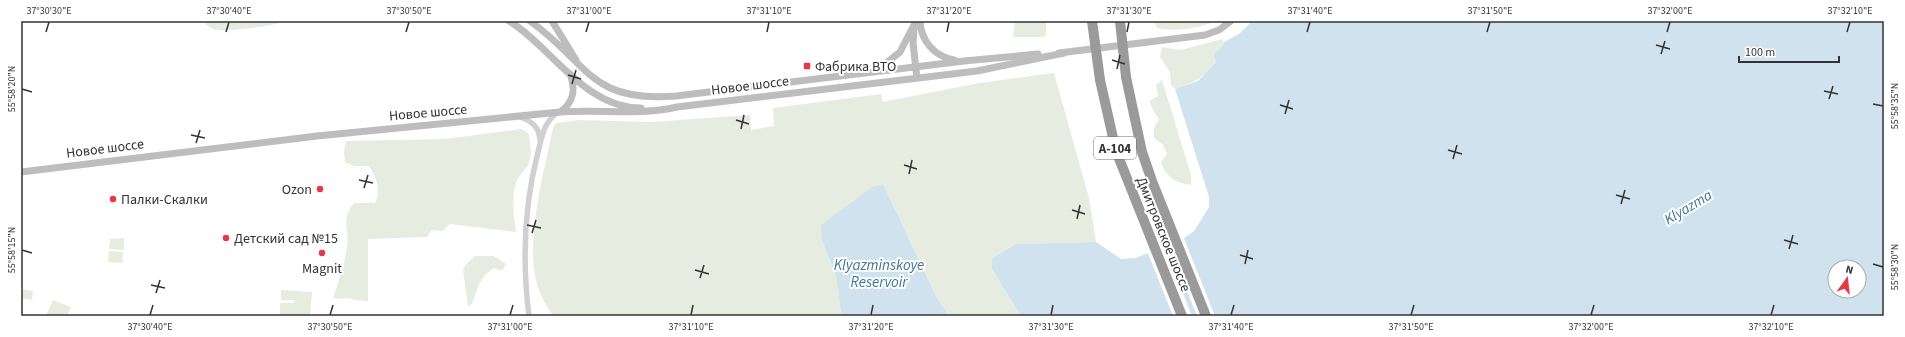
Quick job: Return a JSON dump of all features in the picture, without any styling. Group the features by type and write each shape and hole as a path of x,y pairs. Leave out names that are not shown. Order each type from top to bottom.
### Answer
{"highway":[{"name":"Дмитровское шоссе","path":"1092,21 1100,80 1116,151 1182,316"},
{"name":"Дмитровское шоссе","path":"1120,21 1126,77 1142,152 1161,205 1206,316"}],"main road":[{"path":"509,21 532,37 570,74 592,92 615,103 636,108 677,107"},
{"path":"530,21 583,70"},
{"path":"552,21 583,70"},
{"path":"916,21 913,37 917,78"},
{"path":"875,71 886,65 900,52 916,21"},
{"path":"920,21 922,34 932,49 943,57 964,61"},
{"path":"1064,53 1205,35 1219,30 1231,21"},
{"name":"Новое шоссе","path":"583,70 597,82 612,90 630,95 652,98 916,66 1064,53"},
{"name":"Новое шоссе","path":"21,172 317,136 543,113 599,110 647,112 677,107 977,71 1064,53"},
{"path":"560,112 567,106 572,98 574,88 570,74"}],"street":[{"path":"529,316 526,286 527,209 540,143 548,120 560,112"},
{"path":"543,113 548,120"},
{"path":"518,116 528,119 537,128 540,143"}],"shaded area":[{"path":"205,21 285,21 260,27 237,30 218,30 212,29 205,24"},
{"path":"1015,21 1046,21 1046,35 1043,37 1013,37"},
{"path":"1154,21 1215,21 1194,28 1172,30 1157,28"},
{"path":"1222,39 1224,42 1223,46 1215,54 1216,62 1206,73 1193,82 1175,89 1171,85 1170,72 1160,57 1162,47 1181,50"},
{"path":"1054,73 1089,198 1096,242 1016,244 992,269 1021,316 949,316 937,298 883,184 822,240 836,275 841,313 839,316 553,316 541,295 535,277 533,257 536,212 553,128 556,123 579,120 651,122 750,115 751,130 774,126 773,108 881,94 883,102 979,83"},
{"path":"1162,80 1191,175 1191,185 1176,181 1165,172 1161,162 1167,154 1163,145 1154,138 1154,128 1159,119 1149,101 1158,96 1156,85"},
{"path":"522,129 529,134 531,154 530,161 518,178 514,189 513,208 516,232 450,224 442,231 432,230 427,237 368,239 368,301 350,298 333,298 346,253 348,240 346,225 347,215 354,203 375,203 378,193 376,180 369,166 354,166 345,162 344,152 346,141 445,139"},
{"path":"124,238 124,250 109,249 110,239"},
{"path":"109,251 123,252 122,263 108,262"},
{"path":"475,256 494,256 506,264 502,271 494,268 485,275 480,283 472,304 468,307 463,270 466,264"},
{"path":"21,289 33,291 32,300 21,298"},
{"path":"281,290 312,292 310,316 280,316 280,303 294,303 294,300 281,300"},
{"path":"53,300 71,307 67,316 46,316"}],"water":[{"name":"Klyazma","path":"1252,21 1884,21 1884,316 1021,316 992,269 992,259 1016,244 1096,242 1121,259 1135,258 1180,241 1194,231 1209,207 1209,197 1175,89 1198,81 1216,62 1214,54 1223,46 1224,42 1239,34"},
{"name":"Klyazminskoye Reservoir","path":"883,184 937,298 949,316 839,316 841,313 836,275 822,240 821,225 871,188"}],"pier":[{"path":"1183,236 1215,316 1197,316 1168,243"},
{"path":"1164,245 1192,316 1173,316 1147,251"}],"place":[{"name":"Фабрика ВТО","path":"807,66"},
{"name":"Ozon","path":"320,189"},
{"name":"Палки-Скалки","path":"113,199"},
{"name":"Детский сад №15","path":"226,238"},
{"name":"Magnit","path":"322,253"}]}
